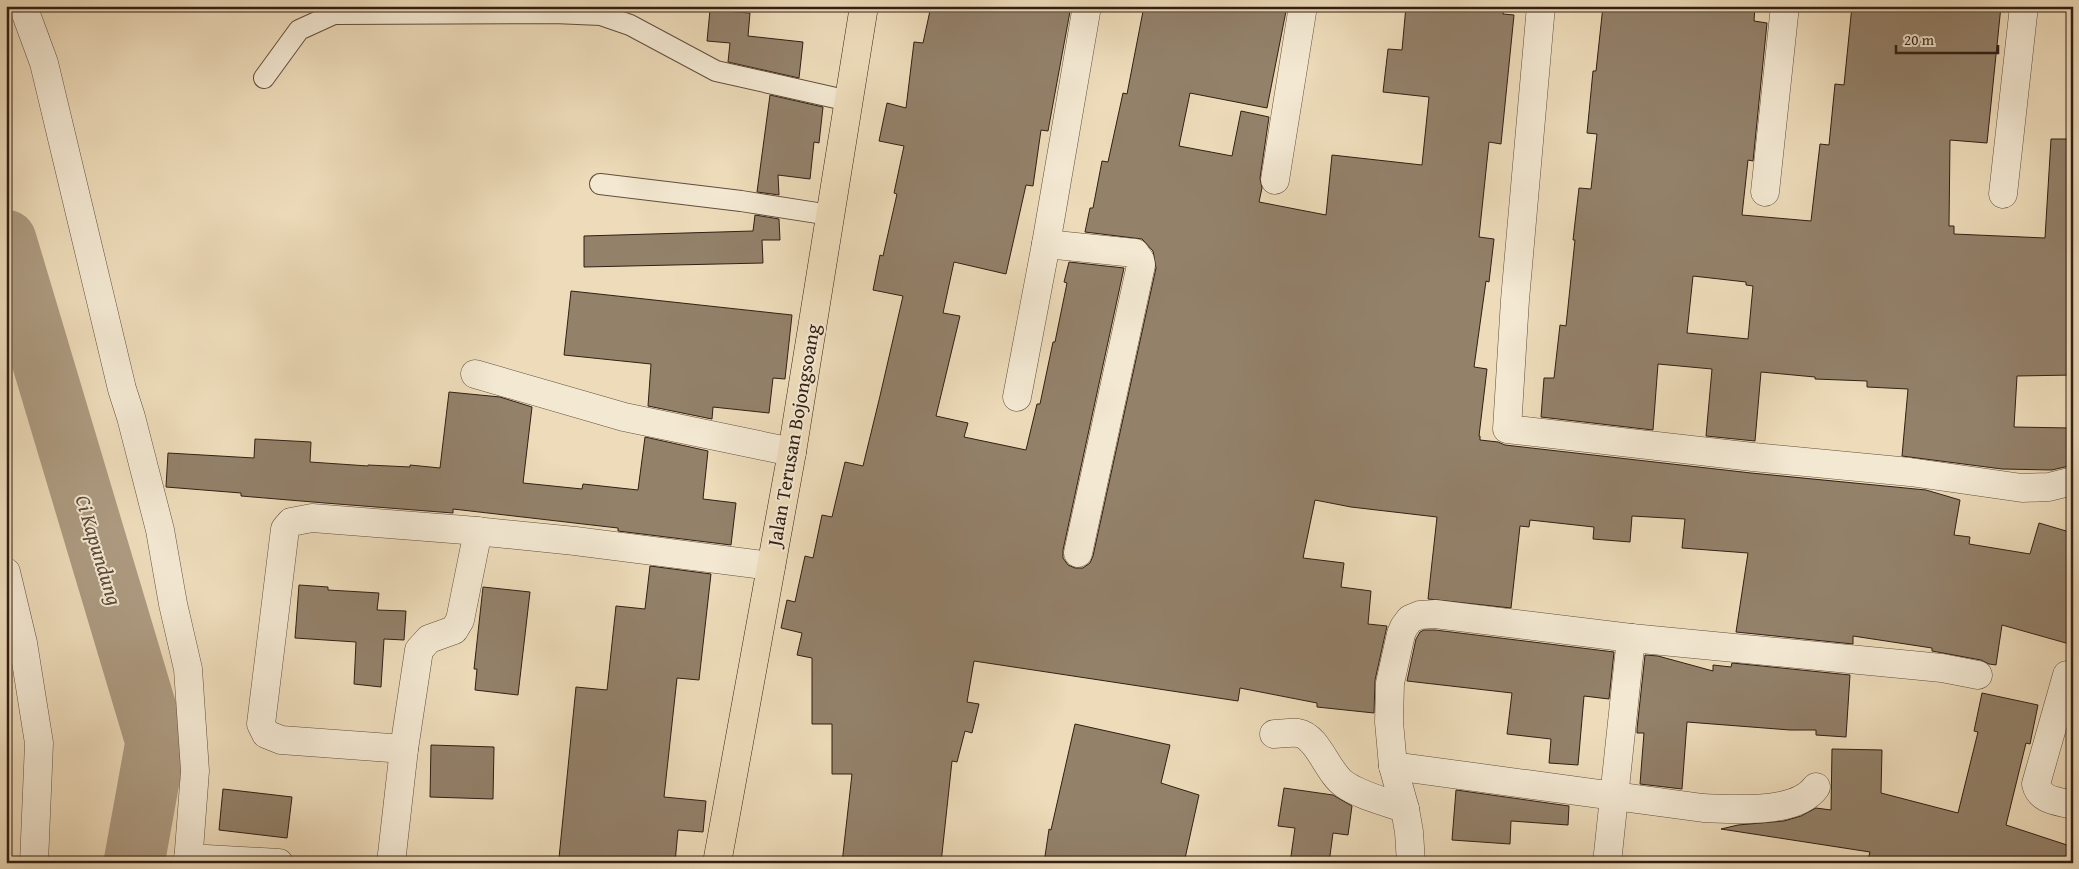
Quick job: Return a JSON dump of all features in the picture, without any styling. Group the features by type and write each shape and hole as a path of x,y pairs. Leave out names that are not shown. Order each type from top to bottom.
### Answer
{"main road":[{"name":"Jalan Terusan Bojongsoang","path":"716,863 792,452 864,6"}],"street":[{"path":"23,6 44,63 122,389 160,530 173,604 188,669 195,771 188,860 279,863"},
{"path":"1017,397 1046,244 1087,6"},
{"path":"1275,180 1303,6"},
{"path":"1542,6 1515,300 1507,429 1753,457 1910,472 2022,488 2049,487 2073,481"},
{"path":"1765,192 1785,6"},
{"path":"2003,194 2024,6"},
{"path":"1046,244 1135,253 1141,265 1078,553"},
{"path":"476,374 624,417 792,452"},
{"path":"404,749 281,740 266,734 261,724 285,529 291,522 312,518 478,531 575,541 770,566"},
{"path":"391,863 404,749 419,650 429,639 454,630 460,620 478,531"},
{"path":"6,572 23,643 38,743 34,863"},
{"path":"1411,863 1405,808 1393,766 1389,722 1390,682 1401,634 1410,619 1420,615 1435,614 1631,638 1942,668 1978,675"},
{"path":"1608,863 1631,638"},
{"path":"2071,670 2036,784 2038,792 2043,797 2073,805"},
{"path":"1274,734 1299,733 1309,738 1330,770 1341,782 1354,791 1405,808"},
{"path":"1393,766 1615,797 1703,808 1741,810 1774,807 1798,801 1811,794 1816,787"}],"lane":[{"path":"264,78 299,30 334,14 592,14 601,15 630,25 716,71 849,101"},
{"path":"600,184 741,201 830,215"}],"building":[{"path":"931,6 1071,6 1048,131 1041,130 1033,186 1026,185 1006,274 954,262 943,313 960,316 936,416 968,423 964,437 1026,450 1037,404 1040,404 1053,342 1055,342 1067,283 1064,282 1069,262 1124,268 1063,550 1063,558 1068,565 1075,568 1083,568 1090,563 1093,556 1156,268 1153,251 1142,239 1085,232 1090,208 1093,208 1102,161 1108,162 1123,93 1127,94 1144,6 1287,6 1267,108 1190,93 1179,146 1232,156 1241,111 1269,117 1260,178 1262,188 1259,202 1326,215 1332,155 1422,165 1429,97 1383,92 1388,49 1402,50 1406,6 1504,6 1503,14 1514,15 1501,144 1489,142 1479,237 1494,239 1489,282 1486,281 1474,367 1487,369 1480,440 1498,442 1505,445 1751,473 1926,490 1960,500 1954,535 1970,537 1969,544 2030,554 2039,523 2073,533 2073,645 2002,625 1996,665 1981,660 1932,651 1932,648 1853,636 1853,644 1736,632 1748,553 1682,548 1685,519 1632,516 1630,542 1593,539 1594,527 1530,520 1529,527 1520,526 1511,608 1428,599 1437,517 1351,507 1315,500 1303,558 1344,563 1341,587 1371,591 1368,624 1387,626 1375,680 1374,713 1317,707 1317,703 1240,688 1238,701 974,661 967,702 979,704 972,733 965,731 957,762 952,761 941,863 842,863 852,774 832,774 832,724 812,724 812,658 797,655 802,633 781,628 787,600 795,602 805,556 813,558 822,515 832,517 845,462 863,466 880,396 903,296 873,290 880,255 883,256 897,194 894,193 904,146 879,141 887,103 906,108 914,42 923,43"},
{"path":"1603,6 1755,6 1754,21 1767,23 1753,161 1748,160 1742,215 1811,221 1820,144 1829,145 1835,84 1844,85 1852,6 2001,6 1987,143 1950,140 1949,226 1954,226 1954,234 2045,238 2051,139 2073,139 2073,375 2017,376 2014,427 2070,428 2069,466 2052,470 2002,469 1902,456 1908,389 1867,387 1867,381 1815,379 1815,377 1761,372 1755,441 1706,436 1712,369 1658,364 1653,430 1541,417 1544,378 1554,378 1560,325 1566,326 1579,188 1591,189 1597,134 1587,133 1593,71 1596,71","holes":["1693,276 1746,282 1746,285 1753,286 1748,339 1687,333"]},
{"path":"710,10 750,13 748,36 803,42 799,78 728,62 730,43 707,41"},
{"path":"770,95 823,107 819,143 814,142 810,179 778,175 779,195 757,192"},
{"path":"755,215 779,219 780,240 762,240 763,263 584,267 584,236 753,231"},
{"path":"571,291 792,315 785,379 773,378 769,413 713,407 712,419 648,406 651,364 564,355"},
{"path":"449,392 500,397 532,407 523,483 582,489 583,484 638,490 645,437 708,451 703,499 736,503 731,545 618,531 618,528 453,509 453,513 241,496 241,493 166,487 168,453 254,458 255,439 311,442 310,462 368,466 410,467 410,465 440,468"},
{"path":"650,566 711,574 699,680 677,678 664,797 706,801 703,832 678,830 675,863 616,863 559,858 576,687 607,690 616,606 645,609"},
{"path":"299,585 328,587 328,590 379,593 377,610 406,611 404,640 384,639 381,687 354,684 356,642 295,638"},
{"path":"483,587 530,592 518,695 475,690 477,669 474,669"},
{"path":"1424,630 1614,652 1609,699 1584,696 1578,765 1549,763 1551,739 1507,734 1512,693 1407,681 1416,639 1420,632"},
{"path":"1645,655 1658,656 1713,671 1713,665 1731,667 1732,663 1850,675 1846,737 1816,735 1816,730 1790,730 1687,722 1682,789 1640,784 1644,733 1637,733 1637,729"},
{"path":"1982,693 2038,705 2030,744 2026,743 2006,825 2073,847 2073,863 1867,863 1870,852 1721,829 1738,825 1784,821 1801,816 1816,808 1831,810 1832,749 1882,750 1881,793 1958,813 1978,732 1974,731"},
{"path":"1075,724 1170,745 1161,783 1199,795 1184,863 1044,863 1049,829 1051,830"},
{"path":"431,745 494,747 493,799 430,797"},
{"path":"1284,788 1333,795 1352,806 1348,835 1333,833 1329,863 1290,863 1295,828 1278,826"},
{"path":"223,789 292,797 287,838 219,830"},
{"path":"1456,790 1569,806 1568,825 1511,821 1510,844 1452,840"}],"waterway":[{"name":"Ci Kapundung","path":"6,240 156,742 134,863"}]}
